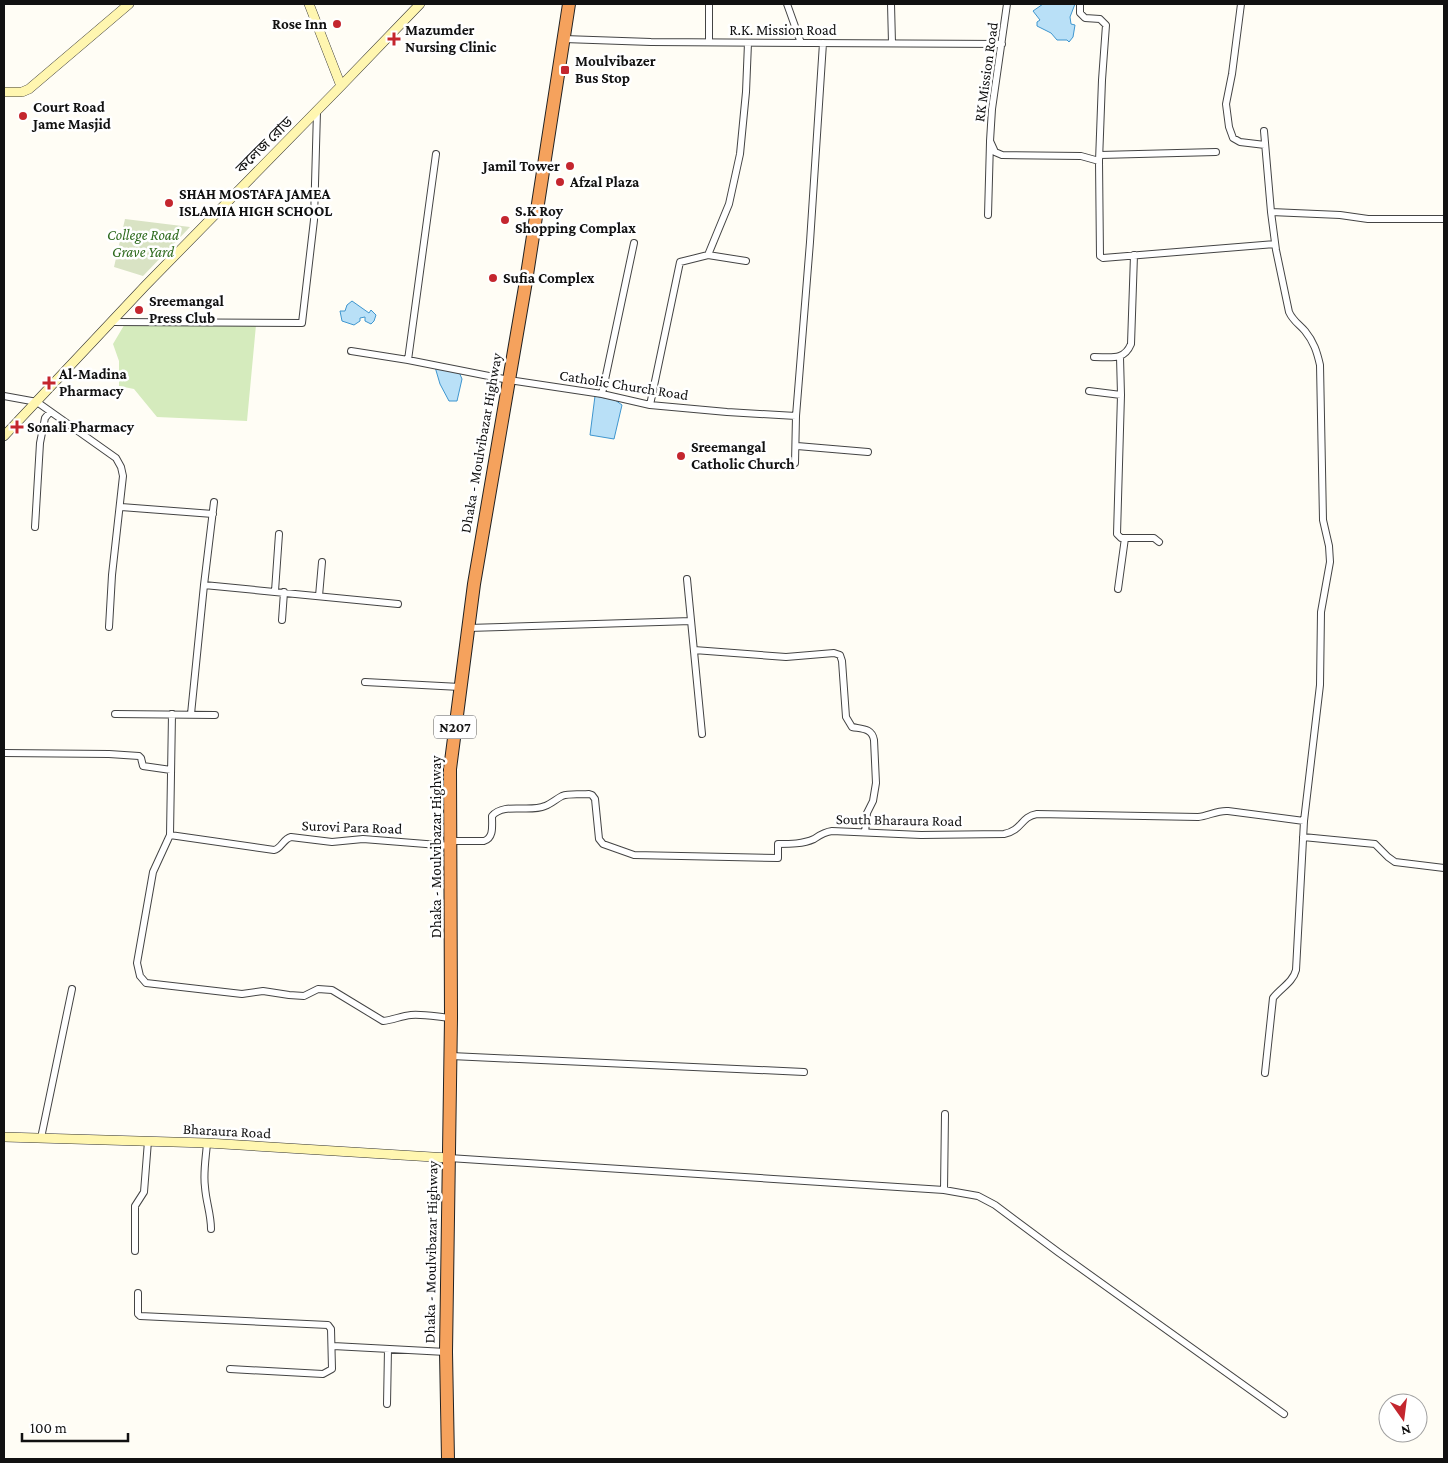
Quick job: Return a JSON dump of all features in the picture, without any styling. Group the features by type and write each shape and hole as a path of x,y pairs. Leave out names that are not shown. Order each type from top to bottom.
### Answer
{"highway":[{"name":"Dhaka - Moulvibazar Highway","path":"448,1459 446,1352 452,1018 450,769 474,584 509,380 569,4"}],"main road":[{"path":"4,92 22,92 29,89 129,4"},
{"path":"309,4 341,86"},
{"name":"কলেজ রোড","path":"4,436 420,4"},
{"name":"Bharaura Road","path":"4,1137 207,1143 449,1158"}],"street":[{"path":"709,4 709,42"},
{"path":"787,4 801,43"},
{"path":"891,4 892,43"},
{"name":"RK Mission Road","path":"1007,4 992,109 990,141 995,152 1002,155 1100,158 1216,152"},
{"path":"1080,4 1080,12 1085,18 1100,19 1106,25 1102,80 1100,256 1103,258 1275,244"},
{"path":"1242,4 1226,104 1229,127 1233,138 1240,142 1265,145"},
{"name":"R.K. Mission Road","path":"564,39 1002,44"},
{"path":"708,255 729,204 740,154 746,92 748,42"},
{"path":"795,463 797,446 796,416 823,43"},
{"path":"112,322 302,323 314,220 317,111"},
{"path":"1264,130 1270,212 1289,312 1293,320 1304,331 1315,347 1320,365 1323,520 1329,546 1330,562 1321,612 1320,684 1304,822 1296,970 1294,977 1273,998 1265,1073"},
{"path":"988,215 990,141"},
{"path":"408,360 436,154"},
{"path":"1270,212 1368,218 1444,219"},
{"path":"602,394 634,243"},
{"path":"650,405 680,262 708,255 746,261"},
{"path":"1094,357 1120,357 1128,352 1131,344 1134,255"},
{"name":"Catholic Church Road","path":"350,351 408,360 509,380 602,394 650,405 796,416"},
{"path":"1120,357 1121,395 1117,534 1121,538 1154,538 1159,542"},
{"path":"1089,391 1121,395"},
{"path":"4,396 37,402 116,458 121,467 123,476 112,575 109,626"},
{"path":"36,527 40,443 45,418 50,412"},
{"path":"797,446 868,452"},
{"path":"191,714 214,502"},
{"path":"120,507 213,514"},
{"path":"275,591 279,534"},
{"path":"1118,590 1125,538"},
{"path":"319,596 322,562"},
{"path":"687,579 702,734"},
{"path":"204,585 398,604"},
{"path":"282,620 284,592"},
{"path":"468,628 691,621"},
{"path":"694,650 786,657 834,653 840,655 846,717 852,727 868,730 873,734 874,740 876,783 873,801 867,813 865,832"},
{"path":"366,682 460,687"},
{"path":"115,714 215,715"},
{"path":"172,714 170,835 153,872 137,963 140,976 146,983 242,994 262,991 304,996 318,989 325,989 332,990 383,1020 392,1020 413,1014 452,1018"},
{"path":"4,753 139,756 143,766 171,770"},
{"name":"South Bharaura Road","path":"451,843 484,842 488,840 491,836 492,816 501,810 538,808 560,797 589,794 595,799 599,839 603,844 634,856 778,858 778,844 807,841 832,830 921,835 1004,834 1018,829 1030,815 1037,814 1198,817 1228,810 1304,822"},
{"name":"Surovi Para Road","path":"170,835 274,850 277,850 287,838 291,837 332,842 363,838 451,843"},
{"path":"1303,837 1375,844 1395,862 1444,868"},
{"path":"41,1138 72,989"},
{"path":"451,1056 804,1072"},
{"path":"944,1190 945,1114"},
{"path":"135,1251 135,1206 144,1192 148,1142"},
{"path":"207,1143 204,1185 211,1215 211,1229"},
{"path":"449,1158 944,1190 978,1196 995,1205 1284,1414"},
{"path":"138,1293 138,1314 140,1316 328,1325 331,1329 332,1369 323,1374 230,1369"},
{"path":"332,1346 446,1352"},
{"path":"387,1404 388,1350"}],"green space":[{"name":"College Road Grave Yard","path":"125,219 190,227 143,276 114,267"},
{"path":"126,322 256,325 247,421 157,417 134,389 119,386 119,361 113,344"}],"water":[{"path":"1043,4 1075,4 1070,17 1071,24 1075,25 1073,37 1069,42 1067,40 1057,40 1051,33 1037,26 1037,22 1040,20 1033,11"},
{"path":"352,301 369,313 371,310 376,315 371,324 365,321 365,317 360,318 360,321 354,325 342,321 340,311 345,311 347,305"},
{"path":"435,367 459,372 462,379 457,401 449,401 440,384"},
{"path":"595,396 615,400 622,405 614,439 590,435"}],"place":[{"name":"Rose Inn","path":"337,24"},
{"name":"Mazumder Nursing Clinic","path":"394,39"},
{"name":"Moulvibazer Bus Stop","path":"565,70"},
{"name":"Court Road Jame Masjid","path":"23,116"},
{"name":"Jamil Tower","path":"570,166"},
{"name":"Afzal Plaza","path":"560,182"},
{"name":"SHAH MOSTAFA JAMEA ISLAMIA HIGH SCHOOL","path":"169,203"},
{"name":"S.K Roy Shopping Complax","path":"505,220"},
{"name":"Sufia Complex","path":"493,278"},
{"name":"Sreemangal Press Club","path":"139,310"},
{"name":"Al-Madina Pharmacy","path":"49,383"},
{"name":"Sonali Pharmacy","path":"17,427"},
{"name":"Sreemangal Catholic Church","path":"681,456"}]}
